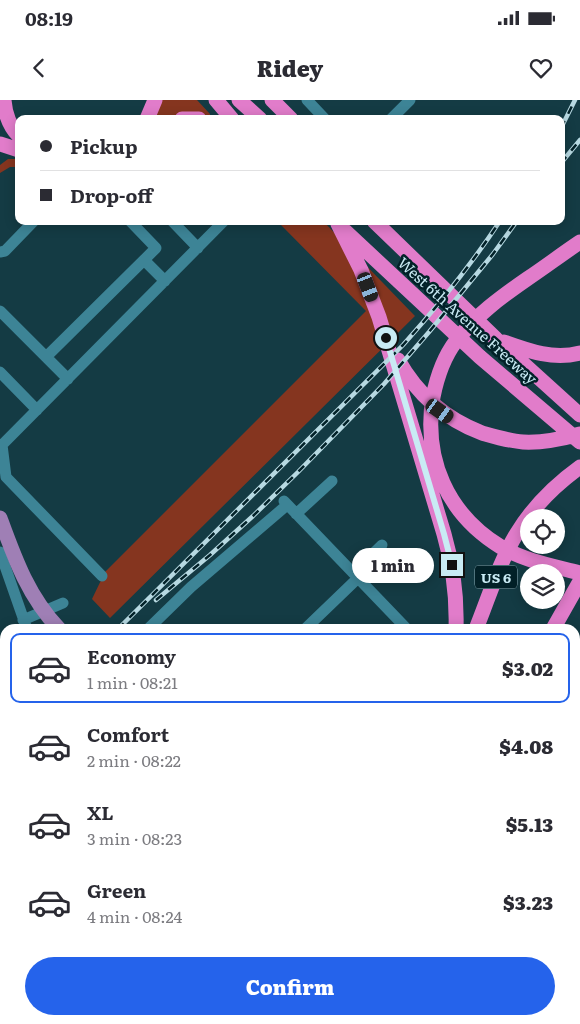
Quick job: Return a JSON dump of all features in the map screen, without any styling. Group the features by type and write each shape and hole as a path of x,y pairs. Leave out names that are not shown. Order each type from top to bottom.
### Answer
{"highway":[{"path":"3,100 5,112 15,131"},
{"path":"148,115 155,100"},
{"path":"216,100 229,115"},
{"path":"239,100 256,115"},
{"path":"255,100 267,115"},
{"path":"272,100 287,115"},
{"path":"0,137 15,141"},
{"path":"0,144 15,150"},
{"path":"0,158 15,153"},
{"path":"338,225 357,260 383,329 447,542 454,580 456,624"},
{"name":"West 6th Avenue Freeway","path":"339,225 480,357 580,442"},
{"name":"West 6th Avenue Freeway","path":"378,225 496,339 580,415"},
{"path":"580,242 500,299 467,328 453,345 444,362 437,379 431,412 431,436 434,459 445,490 456,506 476,528 501,546 523,557 556,567 580,579"},
{"path":"383,329 399,362 417,389 432,404 457,422 494,436 516,441 547,441 580,434"},
{"path":"496,339 548,356 580,354"},
{"name":"US 6","path":"478,624 508,550 517,533 540,502 560,482 580,467"},
{"path":"556,624 580,579"},
{"path":"562,624 580,579"}],"main road":[{"path":"0,518 29,589 41,608 55,624"}],"street":[{"path":"0,107 3,100"},
{"path":"307,100 321,115"},
{"path":"395,115 410,100"},
{"path":"0,252 4,251 30,225"},
{"path":"46,357 156,248 134,225"},
{"path":"176,225 198,248"},
{"path":"102,576 6,477 2,446 198,248 217,225"},
{"path":"144,260 165,281"},
{"path":"0,311 68,379"},
{"path":"0,372 37,410"},
{"path":"296,514 332,480"},
{"path":"153,624 190,588 285,503 402,624"},
{"path":"310,624 382,545"},
{"path":"0,552 25,624 63,603"}],"shaded area":[{"path":"157,100 197,100 210,114 194,113 152,115"},
{"path":"8,159 15,159 15,167 10,167 0,173 0,165"},
{"path":"281,225 327,225 415,316 110,618 92,599 105,572 366,311"}],"railway":[{"path":"565,120 575,100"},
{"path":"565,158 580,140"},
{"path":"123,624 403,345 454,285 497,225"},
{"path":"156,600 253,516 384,384 493,254 514,225"}],"route":[{"path":"386,338 452,565"}]}
